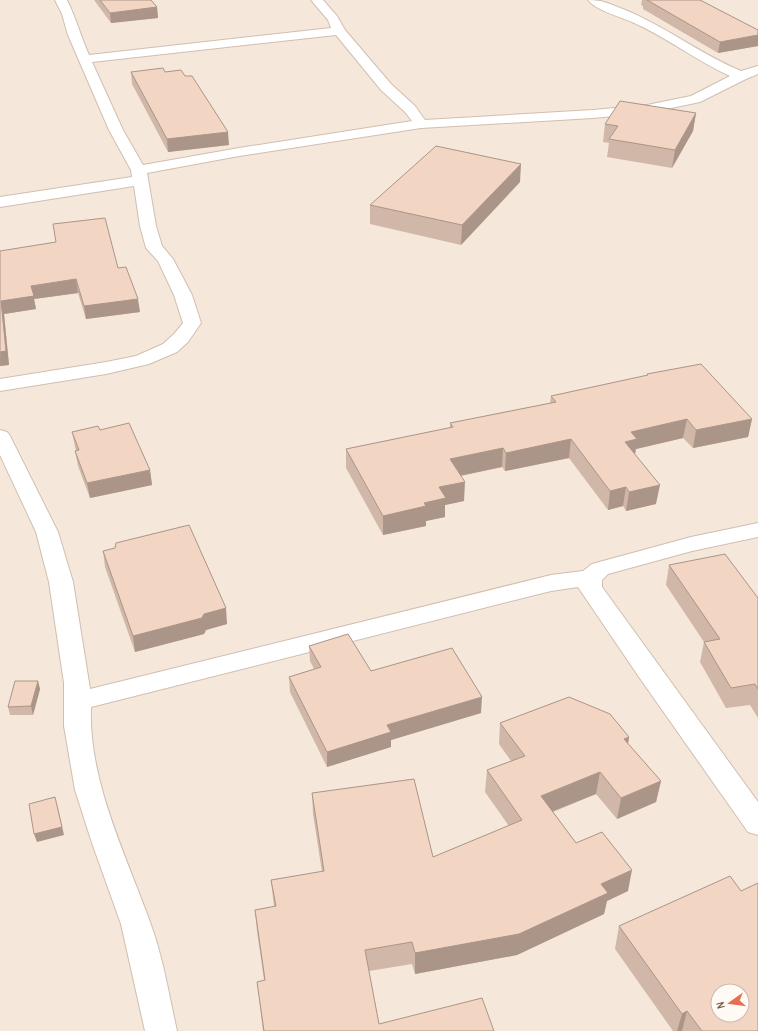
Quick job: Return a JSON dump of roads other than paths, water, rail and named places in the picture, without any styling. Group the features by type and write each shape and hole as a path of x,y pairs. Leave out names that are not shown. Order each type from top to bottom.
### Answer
{"street":[{"path":"0,385 106,368 142,360 170,348 181,338 192,323 183,295 165,260 154,248 148,226 140,175 116,130 74,35 68,14 61,0"},
{"path":"317,0 333,19 339,31 386,87 410,109 421,124"},
{"path":"594,0 609,8 637,19 720,68 741,76"},
{"path":"85,59 339,31"},
{"path":"0,202 140,175 239,152 421,124 593,114 647,109 695,99 714,91 741,76 758,70"},
{"path":"0,436 47,532 61,582 78,701 77,726 80,751 89,790 106,843 136,924 161,1031"},
{"path":"78,701 551,583 590,578 600,569 691,544 758,530"},
{"path":"590,578 590,588 758,824"}]}
